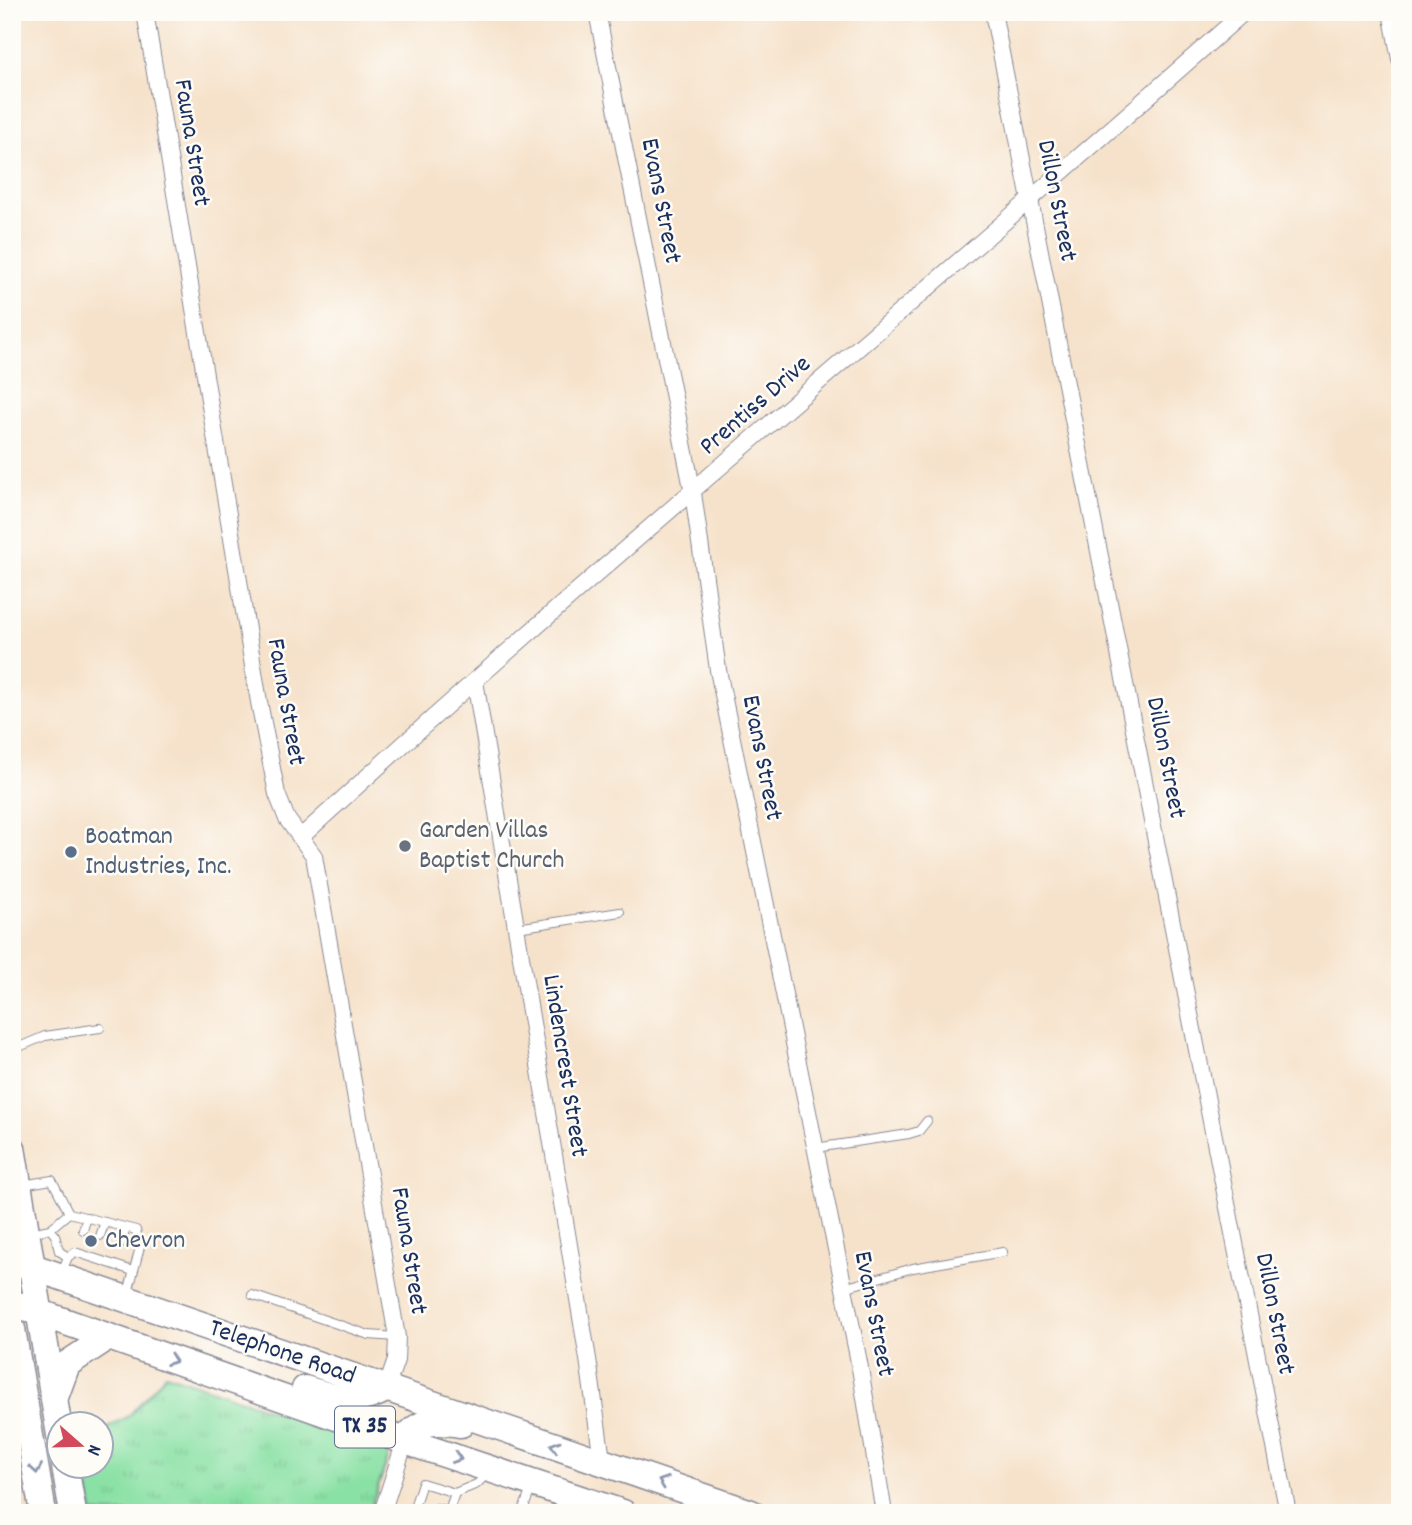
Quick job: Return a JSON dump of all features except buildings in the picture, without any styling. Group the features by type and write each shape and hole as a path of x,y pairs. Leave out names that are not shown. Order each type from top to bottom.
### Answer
{"main road":[{"path":"12,1148 19,1186 39,1232 23,1264 42,1314 55,1410"},
{"name":"Telephone Road","path":"23,1264 70,1257 126,1299 751,1513"},
{"name":"Telephone Road","path":"12,1303 405,1441 534,1483 586,1506 623,1513"},
{"path":"12,1329 43,1513"},
{"path":"54,1402 67,1364 108,1337"},
{"path":"264,1392 287,1383 339,1399 366,1400 386,1389"},
{"path":"405,1441 412,1429 424,1422 437,1421 508,1431 492,1469"},
{"path":"68,1480 73,1513"}],"street":[{"name":"Fauna Street","path":"145,12 259,702 277,794 287,819 314,856 331,945 397,1338 396,1360 386,1389"},
{"name":"Evans Street","path":"597,12 693,493 718,670 844,1289 884,1513"},
{"name":"Dillon Street","path":"993,12 1288,1513"},
{"name":"Prentiss Drive","path":"301,837 475,681 1031,201 1244,12"},
{"path":"1391,12 1400,59"},
{"name":"Lindencrest Street","path":"475,681 589,1359 602,1460"},
{"path":"385,1512 405,1441"}],"lane":[{"path":"517,928 621,912"},
{"path":"12,1051 45,1036 100,1028"},
{"path":"815,1148 909,1134 919,1131 927,1121"},
{"path":"19,1186 52,1180 69,1213"},
{"path":"39,1232 69,1213 136,1230 140,1247 126,1299"},
{"path":"83,1230 87,1217"},
{"path":"100,1236 105,1222"},
{"path":"121,1243 126,1228"},
{"path":"39,1232 55,1235 59,1251 70,1257 93,1254 133,1271"},
{"path":"844,1289 912,1268 1003,1252"},
{"path":"252,1296 369,1335 397,1338"},
{"path":"412,1513 419,1502 422,1483 455,1493 477,1484 492,1469"},
{"path":"522,1513 534,1483"},
{"path":"437,1508 448,1512 455,1493"}],"green space":[{"path":"166,1374 387,1450 388,1458 369,1513 93,1513 87,1480 116,1480 116,1423 129,1416"}],"place":[{"name":"Garden Villas Baptist Church","path":"405,846"},
{"name":"Boatman Industries, Inc.","path":"71,852"},
{"name":"Chevron","path":"91,1241"}]}
